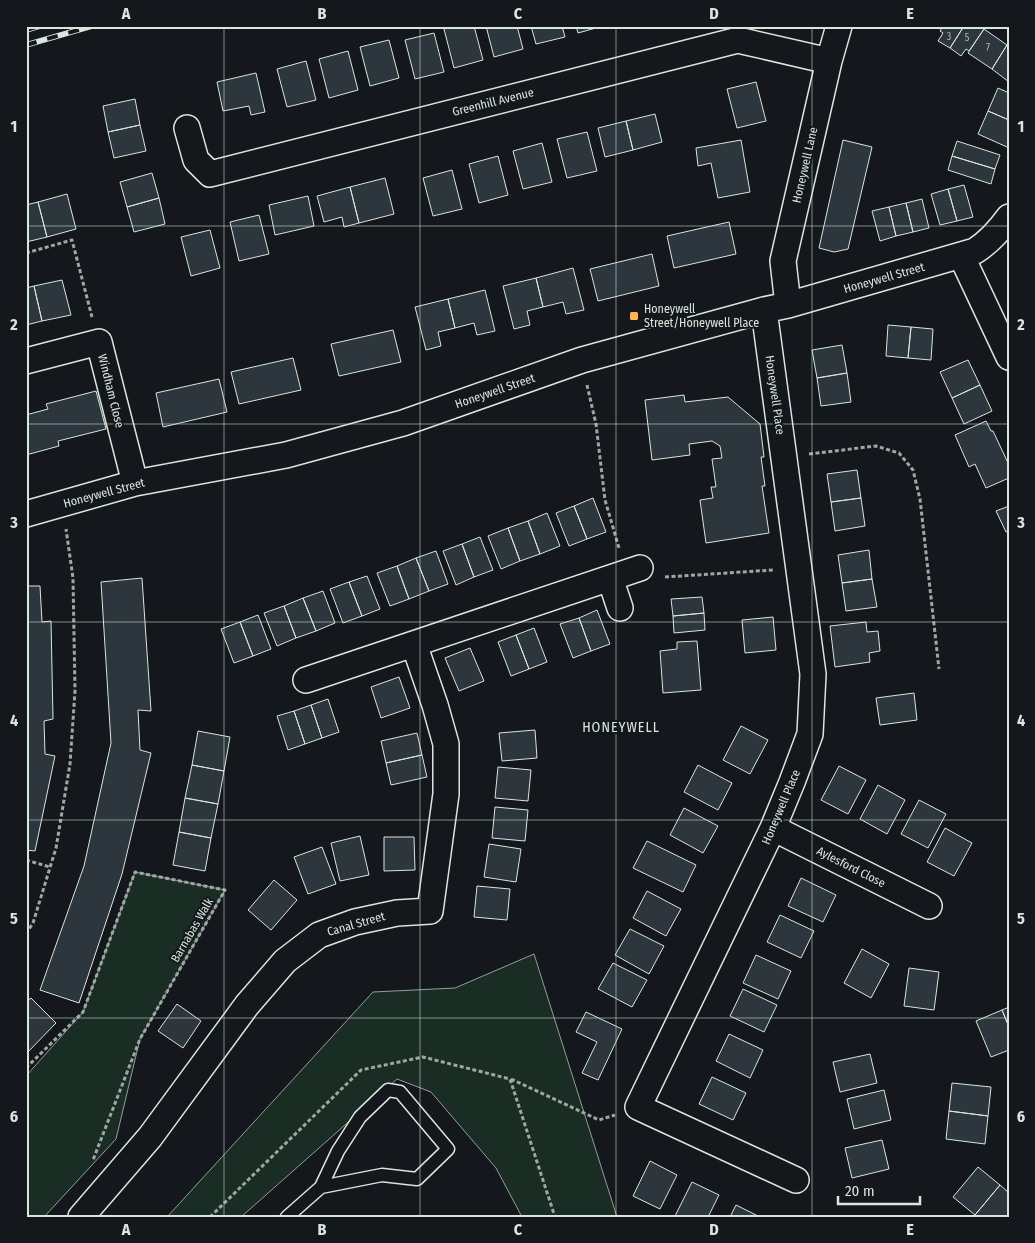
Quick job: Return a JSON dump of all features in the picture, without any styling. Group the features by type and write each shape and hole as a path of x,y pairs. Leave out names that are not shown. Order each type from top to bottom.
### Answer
{"street":[{"name":"Honeywell Lane","path":"776,308 783,261 829,61 839,26"},
{"name":"Greenhill Avenue","path":"187,128 196,160 210,174 738,40 829,61"},
{"name":"Honeywell Street","path":"26,514 135,483 286,455 395,426 582,360 776,308 975,251 985,245 996,234 1009,217"},
{"path":"961,255 1009,357"},
{"name":"Honeywell Place","path":"638,1107 774,828 810,734 813,674 784,457 776,308"},
{"name":"Windham Close","path":"26,360 99,342 135,483"},
{"path":"306,680 626,573 620,608"},
{"name":"Canal Street","path":"81,1217 150,1137 247,1006 285,961 319,935 356,922 397,913 430,912 446,794 446,744 435,704 414,644"},
{"name":"Aylesford Close","path":"774,828 929,906"},
{"path":"638,1107 796,1180"}],"lane":[{"path":"287,1217 321,1187 338,1151 360,1117 388,1090 400,1092 448,1149 417,1180 382,1175 321,1187"}],"path":[{"path":"26,253 72,240 99,342"},
{"path":"582,360 596,424 605,500 626,573"},
{"path":"784,457 876,446 900,453 913,470 920,499 939,669"},
{"path":"26,934 32,923 56,848 70,764 75,691 73,578 62,504"},
{"path":"664,578 799,568"},
{"path":"26,860 50,867"},
{"name":"Barnabas Walk","path":"26,1068 83,1012 136,872 225,890 140,1039 92,1163"},
{"path":"510,1079 599,1120 638,1107"}],"green space":[{"path":"135,872 225,890 140,1039 116,1139 44,1217 26,1217 26,1076 83,1012"},
{"path":"534,954 617,1217 522,1217 496,1168 431,1092 397,1079 241,1217 167,1217 373,992 455,988"}],"building":[{"path":"454,26 474,26 483,60 454,68 444,29"},
{"path":"486,26 517,26 523,49 494,57"},
{"path":"531,26 562,26 565,37 536,44"},
{"path":"576,26 603,26 578,33"},
{"path":"943,26 964,26 950,48 938,41 943,33 940,31"},
{"path":"964,26 981,26 984,29 969,51 966,49 961,56 950,48"},
{"path":"984,29 1007,45 992,69 968,53"},
{"path":"434,33 444,72 415,79 405,40"},
{"path":"389,40 399,78 370,86 360,47"},
{"path":"1007,45 1009,47 1009,82 992,69"},
{"path":"348,51 358,90 329,98 319,59"},
{"path":"306,61 316,100 287,107 277,69"},
{"path":"256,73 265,112 251,115 249,106 223,111 217,82"},
{"path":"756,82 766,121 737,128 727,89"},
{"path":"998,88 1009,93 1009,120 988,111"},
{"path":"135,99 140,125 108,132 103,106"},
{"path":"988,111 1009,120 1009,143 1007,147 978,134"},
{"path":"655,114 662,142 633,150 626,121"},
{"path":"626,121 633,150 605,157 598,128"},
{"path":"140,125 146,151 114,158 108,132"},
{"path":"587,132 597,171 567,178 557,139"},
{"path":"741,140 750,192 718,198 711,163 698,166 696,148"},
{"path":"843,140 872,147 848,249 834,252 819,248"},
{"path":"957,141 1000,155 995,169 952,156"},
{"path":"542,143 552,182 523,189 513,151"},
{"path":"498,156 508,195 479,203 469,164"},
{"path":"952,156 995,169 991,184 948,170"},
{"path":"452,170 462,209 433,216 423,178"},
{"path":"152,173 159,198 127,207 120,182"},
{"path":"385,178 394,214 359,223 350,187"},
{"path":"964,185 973,217 957,221 948,189"},
{"path":"350,187 359,223 344,227 342,217 324,222 317,196"},
{"path":"948,189 957,221 940,225 931,194"},
{"path":"67,194 76,229 47,237 38,202"},
{"path":"308,196 314,226 275,235 269,205"},
{"path":"159,198 165,224 134,232 127,207"},
{"path":"922,199 929,228 913,232 906,203"},
{"path":"38,202 47,237 26,242 26,205"},
{"path":"906,203 913,232 896,236 889,207"},
{"path":"889,207 896,236 880,241 872,211"},
{"path":"259,215 269,254 239,261 230,222"},
{"path":"729,222 736,254 674,268 667,236"},
{"path":"210,230 220,268 191,276 181,237"},
{"path":"652,254 659,286 598,301 590,269"},
{"path":"573,268 584,310 566,314 563,302 543,307 536,278"},
{"path":"536,278 543,307 527,311 530,325 514,329 503,286"},
{"path":"62,280 71,315 42,321 34,286"},
{"path":"34,286 42,321 26,325 26,288"},
{"path":"485,290 495,331 477,335 474,323 455,328 448,299"},
{"path":"448,299 455,328 438,332 441,346 426,350 415,307"},
{"path":"888,325 911,327 908,358 886,356"},
{"path":"911,327 933,329 931,360 908,358"},
{"path":"393,330 401,362 339,376 331,344"},
{"path":"842,345 847,373 817,378 812,350"},
{"path":"293,358 301,390 239,404 231,372"},
{"path":"968,360 980,385 952,398 940,372"},
{"path":"847,373 851,402 821,406 817,378"},
{"path":"219,379 227,412 163,427 156,393"},
{"path":"980,385 992,411 964,424 952,398"},
{"path":"96,391 106,429 58,441 59,446 26,455 26,415 48,409 46,404"},
{"path":"684,395 685,402 728,397 760,424 764,457 761,457 765,486 762,486 769,533 706,543 700,500 713,498 711,487 716,487 712,459 722,458 720,446 712,441 689,444 690,455 652,460 645,400"},
{"path":"986,421 991,431 993,431 1009,465 1009,478 986,488 975,464 969,467 955,435"},
{"path":"857,470 861,498 831,502 827,474"},
{"path":"593,498 606,532 587,539 574,506"},
{"path":"861,498 865,526 835,531 831,502"},
{"path":"574,506 587,539 569,546 556,513"},
{"path":"1009,506 1009,531 1006,532 996,511"},
{"path":"547,513 560,546 540,554 528,521"},
{"path":"528,521 540,554 520,561 508,528"},
{"path":"508,528 520,561 501,569 488,536"},
{"path":"480,537 493,570 474,577 462,544"},
{"path":"462,544 474,577 456,585 443,551"},
{"path":"869,550 872,579 842,583 838,555"},
{"path":"436,551 448,584 429,591 416,558"},
{"path":"416,558 429,591 409,599 397,566"},
{"path":"397,566 409,599 390,606 377,573"},
{"path":"367,576 380,609 362,616 349,582"},
{"path":"142,578 151,711 138,710 140,750 151,753 122,874 79,1003 40,990 84,866 111,743 101,582"},
{"path":"872,579 877,607 846,611 842,583"},
{"path":"349,582 362,616 343,623 330,589"},
{"path":"26,586 40,586 42,622 51,621 53,719 44,721 45,754 55,756 35,851 26,850"},
{"path":"323,591 335,623 316,631 303,598"},
{"path":"702,597 704,613 673,616 671,599"},
{"path":"303,598 316,631 296,638 284,606"},
{"path":"284,606 296,638 277,646 264,613"},
{"path":"597,610 610,644 591,651 579,618"},
{"path":"704,613 705,630 674,633 673,616"},
{"path":"258,615 271,649 253,656 240,622"},
{"path":"773,617 776,650 745,653 742,620"},
{"path":"579,618 591,651 573,658 560,624"},
{"path":"240,622 253,656 234,663 221,629"},
{"path":"866,622 867,632 878,631 880,651 869,653 870,662 835,667 830,626"},
{"path":"534,628 547,662 529,669 516,635"},
{"path":"516,635 529,669 511,676 498,642"},
{"path":"697,641 701,690 663,693 660,651 677,649 677,642"},
{"path":"470,648 484,681 459,691 445,658"},
{"path":"399,677 410,708 381,718 371,687"},
{"path":"914,693 917,720 880,725 876,698"},
{"path":"328,699 339,732 322,738 311,705"},
{"path":"311,705 322,738 305,744 294,711"},
{"path":"294,711 305,744 288,750 277,716"},
{"path":"741,726 768,740 750,774 723,760"},
{"path":"535,730 537,758 502,761 499,733"},
{"path":"198,731 230,737 224,771 192,765"},
{"path":"417,733 422,755 386,763 381,741"},
{"path":"422,755 427,777 391,785 386,763"},
{"path":"192,765 224,771 218,804 185,798"},
{"path":"698,765 732,783 718,810 684,792"},
{"path":"839,766 866,780 848,814 821,800"},
{"path":"498,767 531,770 528,801 495,798"},
{"path":"878,785 905,800 887,834 860,819"},
{"path":"185,798 218,804 211,838 179,832"},
{"path":"919,800 946,814 928,848 901,834"},
{"path":"495,807 528,810 525,841 492,838"},
{"path":"684,808 718,826 703,853 670,835"},
{"path":"945,828 972,843 954,876 927,862"},
{"path":"179,832 211,838 205,871 173,865"},
{"path":"360,836 369,875 340,881 331,843"},
{"path":"384,837 414,837 415,870 384,871"},
{"path":"647,841 696,865 683,892 633,868"},
{"path":"489,844 521,849 516,882 484,877"},
{"path":"322,847 336,884 308,894 294,857"},
{"path":"801,878 836,895 823,922 788,906"},
{"path":"274,880 297,900 271,930 248,910"},
{"path":"477,886 510,889 507,920 474,917"},
{"path":"647,891 681,909 666,936 633,918"},
{"path":"780,915 814,931 801,958 767,942"},
{"path":"630,929 664,946 649,974 615,955"},
{"path":"862,949 889,964 871,998 844,983"},
{"path":"756,955 791,971 778,999 743,983"},
{"path":"613,963 647,980 632,1007 598,989"},
{"path":"909,968 939,972 934,1010 904,1006"},
{"path":"743,989 777,1005 764,1032 730,1016"},
{"path":"31,998 56,1023 26,1054 26,1002"},
{"path":"177,1004 201,1021 183,1048 158,1031"},
{"path":"1009,1007 1009,1027 1002,1010"},
{"path":"1002,1010 1009,1027 1009,1050 991,1057 976,1021"},
{"path":"586,1012 622,1029 598,1080 582,1073 597,1042 576,1032"},
{"path":"729,1034 763,1050 750,1078 716,1061"},
{"path":"870,1054 877,1083 840,1092 833,1062"},
{"path":"712,1077 746,1093 733,1120 699,1104"},
{"path":"952,1083 991,1087 988,1116 949,1111"},
{"path":"884,1090 891,1120 854,1129 847,1099"},
{"path":"949,1111 988,1116 985,1144 946,1139"},
{"path":"882,1140 889,1169 852,1178 845,1148"},
{"path":"650,1161 677,1175 660,1209 633,1196"},
{"path":"978,1167 1000,1185 975,1215 953,1197"},
{"path":"692,1182 719,1195 708,1217 675,1216"},
{"path":"1000,1185 1009,1193 1009,1217 976,1217 975,1215"},
{"path":"736,1205 760,1217 730,1217"}],"railway":[{"path":"26,30 40,26"},
{"path":"26,45 92,26"}],"place":[{"name":"Honeywell Street/Honeywell Place","path":"634,316"}],"district":[{"name":"HONEYWELL","path":"621,727"}]}
